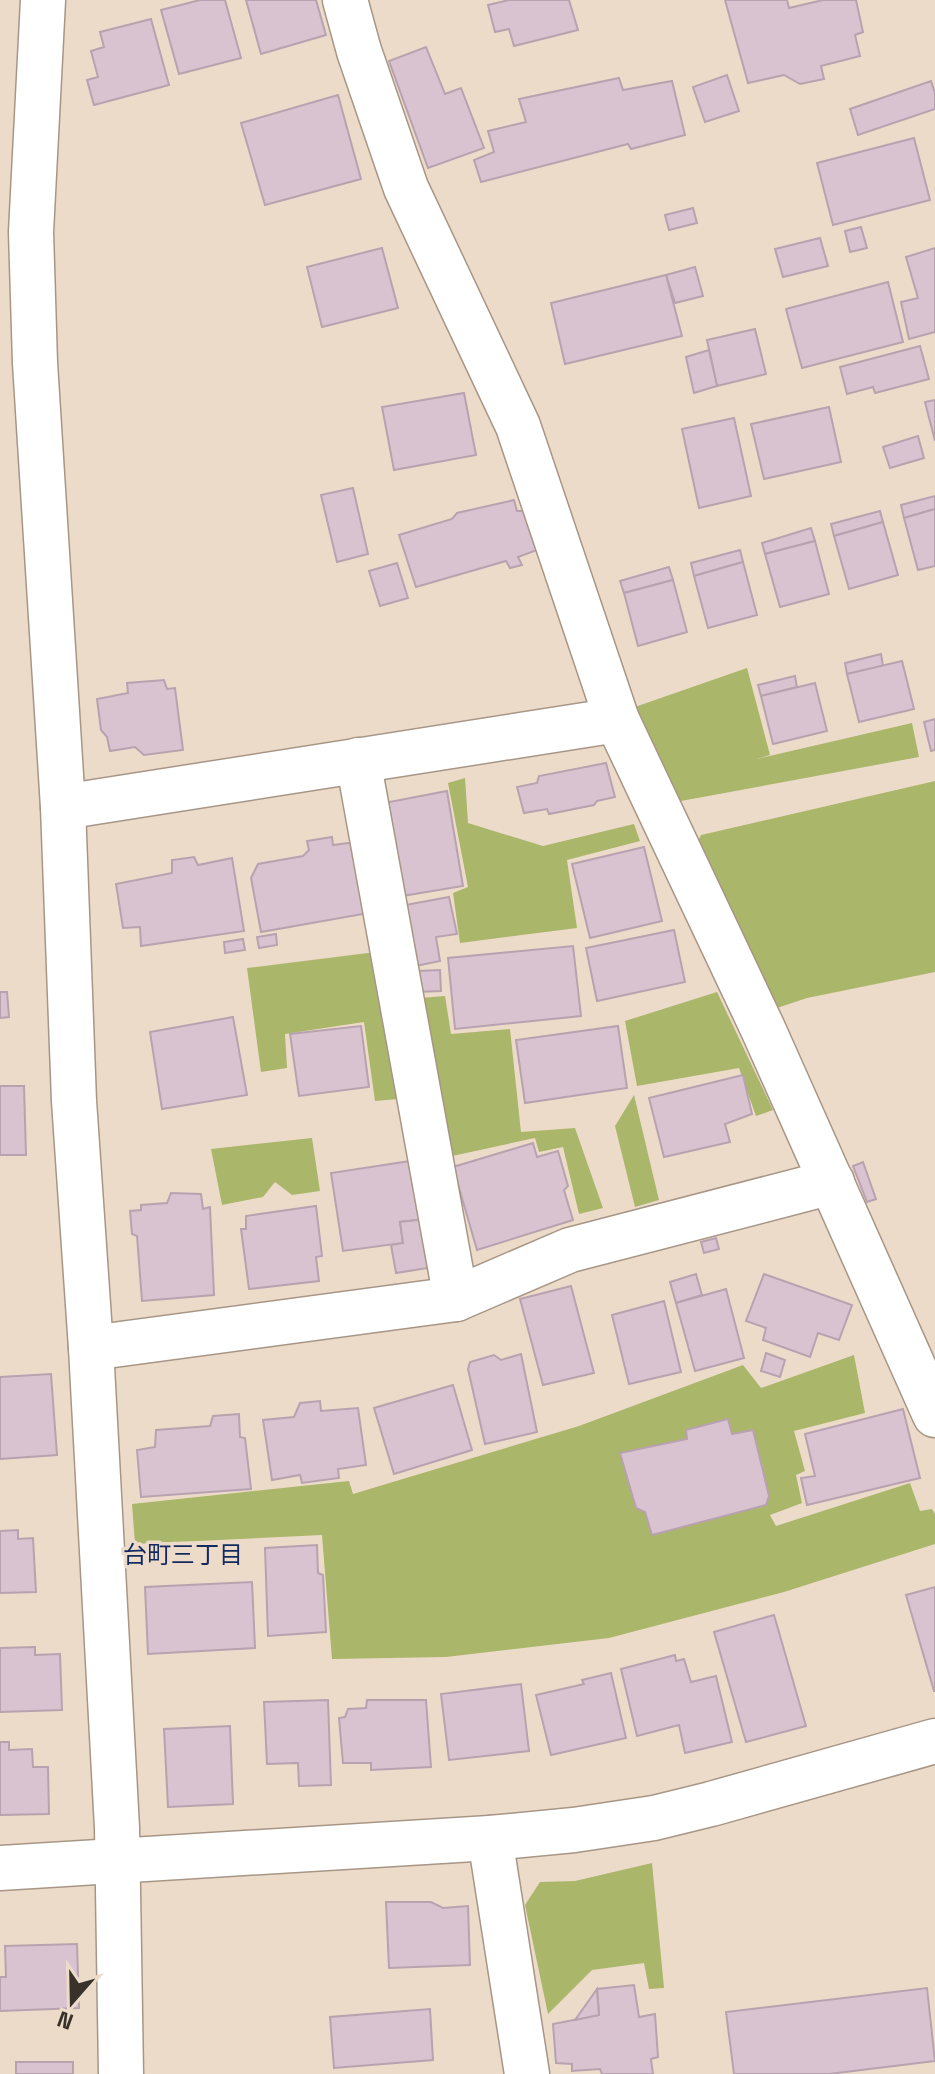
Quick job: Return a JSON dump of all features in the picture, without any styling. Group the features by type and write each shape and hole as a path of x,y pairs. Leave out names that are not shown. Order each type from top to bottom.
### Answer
{"street":[{"path":"43,0 31,232 18,364 63,807 74,1101 119,1862 121,2074"},
{"path":"345,0 359,51 406,188 518,426 617,720 719,934 935,1415"},
{"path":"63,807 617,720"},
{"path":"358,760 456,1299"},
{"path":"91,1348 456,1299 570,1250 832,1182"},
{"path":"0,1868 490,1838 574,1830 654,1818 711,1804 935,1741"},
{"path":"490,1838 527,2074"}],"green space":[{"path":"747,668 770,755 757,759 912,723 919,757 670,803 632,708"},
{"path":"465,778 468,823 543,846 634,824 640,841 567,860 577,928 460,943 453,893 468,887 448,783"},
{"path":"935,781 935,972 807,998 771,1010 696,845 701,835"},
{"path":"384,951 410,1098 375,1101 364,1022 285,1034 287,1068 261,1072 247,968"},
{"path":"717,992 773,1110 756,1116 739,1068 637,1086 625,1021"},
{"path":"445,996 451,1034 510,1029 521,1132 575,1128 603,1208 579,1214 563,1147 539,1152 535,1138 443,1158 408,999"},
{"path":"634,1095 659,1200 635,1207 615,1126"},
{"path":"312,1138 320,1191 292,1195 275,1182 263,1197 222,1205 211,1149"},
{"path":"854,1355 865,1413 794,1431 805,1471 796,1475 802,1503 770,1515 776,1526 910,1483 920,1511 932,1509 935,1514 935,1544 784,1592 609,1638 446,1657 332,1659 322,1535 135,1544 132,1504 349,1481 353,1494 579,1426 743,1365 761,1388"},
{"path":"652,1863 664,1988 649,1989 644,1963 592,1970 548,2014 525,1905 540,1882 575,1881"}],"building":[{"path":"200,0 225,0 241,58 179,74 161,10"},
{"path":"246,0 316,0 326,35 261,54"},
{"path":"509,0 569,0 578,30 514,46 509,29 495,32 488,5"},
{"path":"725,0 787,0 789,8 823,0 856,0 863,32 855,35 860,56 821,66 824,79 800,84 784,75 748,83"},
{"path":"151,19 169,85 94,105 87,80 98,77 91,51 104,47 100,32"},
{"path":"426,47 445,94 461,88 484,148 428,168 389,61"},
{"path":"727,75 739,111 705,122 693,87"},
{"path":"619,78 623,90 672,81 685,135 631,149 628,144 481,182 474,160 494,152 488,131 526,122 519,99"},
{"path":"931,81 935,109 858,135 850,109"},
{"path":"338,95 361,179 265,205 241,123"},
{"path":"914,138 930,200 833,225 817,163"},
{"path":"693,208 697,223 669,230 665,215"},
{"path":"861,227 867,248 850,252 845,231"},
{"path":"820,238 828,266 783,277 775,249"},
{"path":"382,248 398,308 322,327 307,267"},
{"path":"935,248 935,332 909,339 901,302 918,298 906,257"},
{"path":"695,267 703,296 675,303 666,275"},
{"path":"666,275 682,336 565,364 551,303"},
{"path":"888,282 903,342 802,368 786,309"},
{"path":"755,329 766,374 717,386 707,340"},
{"path":"920,346 929,379 875,393 873,387 847,394 840,367"},
{"path":"709,350 717,386 694,393 686,357"},
{"path":"464,393 476,455 394,470 382,407"},
{"path":"935,400 935,441 925,402"},
{"path":"829,407 841,462 764,479 751,424"},
{"path":"734,418 751,496 699,508 682,429"},
{"path":"918,436 924,458 890,468 883,447"},
{"path":"353,488 368,554 337,562 321,495"},
{"path":"935,496 935,509 904,518 901,505"},
{"path":"514,500 517,511 524,511 537,550 518,557 522,565 510,568 506,561 416,587 399,535 452,519 457,513"},
{"path":"935,509 935,566 918,570 904,518"},
{"path":"880,511 883,522 834,536 831,524"},
{"path":"883,522 898,575 849,589 834,536"},
{"path":"811,528 815,541 765,554 762,543"},
{"path":"815,541 829,594 780,607 765,554"},
{"path":"740,550 743,562 694,576 691,563"},
{"path":"743,562 757,615 708,628 694,576"},
{"path":"397,563 408,598 380,606 369,571"},
{"path":"669,567 673,580 624,593 620,581"},
{"path":"673,580 687,632 638,646 624,593"},
{"path":"881,654 883,666 847,674 845,663"},
{"path":"902,661 914,709 859,722 847,674"},
{"path":"795,676 797,687 761,696 758,685"},
{"path":"164,680 167,689 175,688 183,750 144,755 135,747 110,751 107,737 101,730 97,699 128,693 127,683"},
{"path":"815,683 827,731 773,744 761,696"},
{"path":"935,719 935,750 931,751 924,722"},
{"path":"606,763 615,797 597,801 594,805 549,814 547,809 524,813 517,787 537,783 539,776"},
{"path":"447,791 463,886 402,896 384,803"},
{"path":"332,837 333,845 355,842 374,912 261,932 251,878 258,864 303,856 309,850 307,841"},
{"path":"644,847 662,921 590,938 572,864"},
{"path":"194,857 198,865 232,858 244,931 141,946 140,927 123,928 116,884 172,873 172,860"},
{"path":"449,897 457,934 436,937 440,961 411,967 400,906"},
{"path":"674,930 685,982 597,1001 586,948"},
{"path":"276,934 277,945 259,948 257,937"},
{"path":"243,939 245,950 225,953 224,942"},
{"path":"573,946 581,1016 455,1029 448,958"},
{"path":"440,970 441,991 417,992 416,971"},
{"path":"0,992 7,992 9,1017 0,1018"},
{"path":"233,1017 247,1095 162,1109 150,1032"},
{"path":"361,1026 369,1087 299,1096 290,1034"},
{"path":"618,1026 627,1088 525,1103 516,1040"},
{"path":"743,1075 752,1114 725,1124 730,1142 664,1157 649,1098"},
{"path":"0,1086 24,1086 26,1155 0,1155"},
{"path":"533,1143 537,1157 558,1151 568,1186 564,1190 573,1220 477,1250 453,1167"},
{"path":"417,1160 426,1219 400,1222 403,1243 343,1251 331,1173"},
{"path":"863,1162 876,1199 867,1202 853,1166"},
{"path":"171,1193 201,1194 203,1209 210,1207 214,1295 142,1301 137,1236 132,1234 130,1211 141,1210 141,1205 167,1203"},
{"path":"316,1206 322,1256 316,1257 319,1281 249,1289 241,1229 246,1229 246,1216"},
{"path":"426,1219 434,1267 396,1273 391,1245 403,1243 400,1222"},
{"path":"716,1238 719,1249 704,1253 701,1242"},
{"path":"696,1274 702,1295 676,1303 670,1282"},
{"path":"764,1274 852,1305 839,1340 818,1333 810,1357 763,1340 766,1328 746,1321"},
{"path":"571,1286 594,1373 543,1385 520,1299"},
{"path":"726,1289 744,1358 695,1371 676,1303"},
{"path":"664,1301 681,1372 629,1384 612,1315"},
{"path":"766,1353 785,1360 780,1377 761,1371"},
{"path":"521,1354 537,1432 485,1444 468,1369 470,1362 494,1355 501,1360"},
{"path":"51,1374 57,1455 0,1459 0,1377"},
{"path":"453,1385 472,1450 394,1474 374,1408"},
{"path":"320,1401 321,1411 358,1408 366,1465 338,1469 339,1478 302,1483 300,1475 272,1480 263,1420 294,1417 300,1403"},
{"path":"903,1409 920,1478 807,1505 801,1478 815,1476 805,1434"},
{"path":"239,1414 240,1437 245,1438 251,1489 141,1497 137,1450 155,1447 156,1430 210,1426 213,1416"},
{"path":"728,1419 732,1434 753,1430 769,1496 766,1505 652,1535 645,1512 636,1508 620,1453 687,1439 686,1430"},
{"path":"18,1530 18,1539 33,1538 36,1592 0,1593 0,1531"},
{"path":"317,1545 318,1573 323,1575 326,1632 268,1636 265,1548"},
{"path":"252,1582 255,1648 148,1654 145,1587"},
{"path":"935,1587 935,1691 934,1691 906,1595"},
{"path":"774,1615 806,1726 746,1742 714,1632"},
{"path":"35,1647 35,1655 60,1654 62,1710 0,1712 0,1648"},
{"path":"675,1655 676,1661 684,1659 691,1682 716,1676 732,1742 685,1753 679,1725 637,1736 621,1669"},
{"path":"611,1673 626,1738 551,1755 536,1695 584,1684 582,1680"},
{"path":"521,1684 529,1751 449,1760 441,1694"},
{"path":"328,1700 331,1785 299,1786 298,1763 267,1764 264,1702"},
{"path":"367,1700 426,1700 431,1767 371,1770 371,1763 343,1763 339,1718 345,1717 348,1709 366,1708"},
{"path":"230,1726 233,1804 168,1807 164,1729"},
{"path":"0,1742 9,1742 9,1750 32,1749 33,1767 48,1767 49,1814 0,1815"},
{"path":"386,1902 431,1902 443,1908 468,1906 470,1965 389,1968"},
{"path":"77,1944 79,2008 0,2011 0,1977 6,1977 5,1946"},
{"path":"634,1985 639,2017 655,2014 658,2057 651,2059 653,2074 602,2074 600,2069 572,2071 572,2064 556,2063 553,2024 599,2015 597,1989"},
{"path":"927,1988 935,2061 829,2074 734,2074 726,2012"},
{"path":"597,1989 599,2015 575,2020"},
{"path":"430,2009 433,2060 334,2068 330,2017"},
{"path":"16,2062 73,2062 73,2074 16,2074"}],"district":[{"name":"台町三丁目","path":"183,1555"}]}
